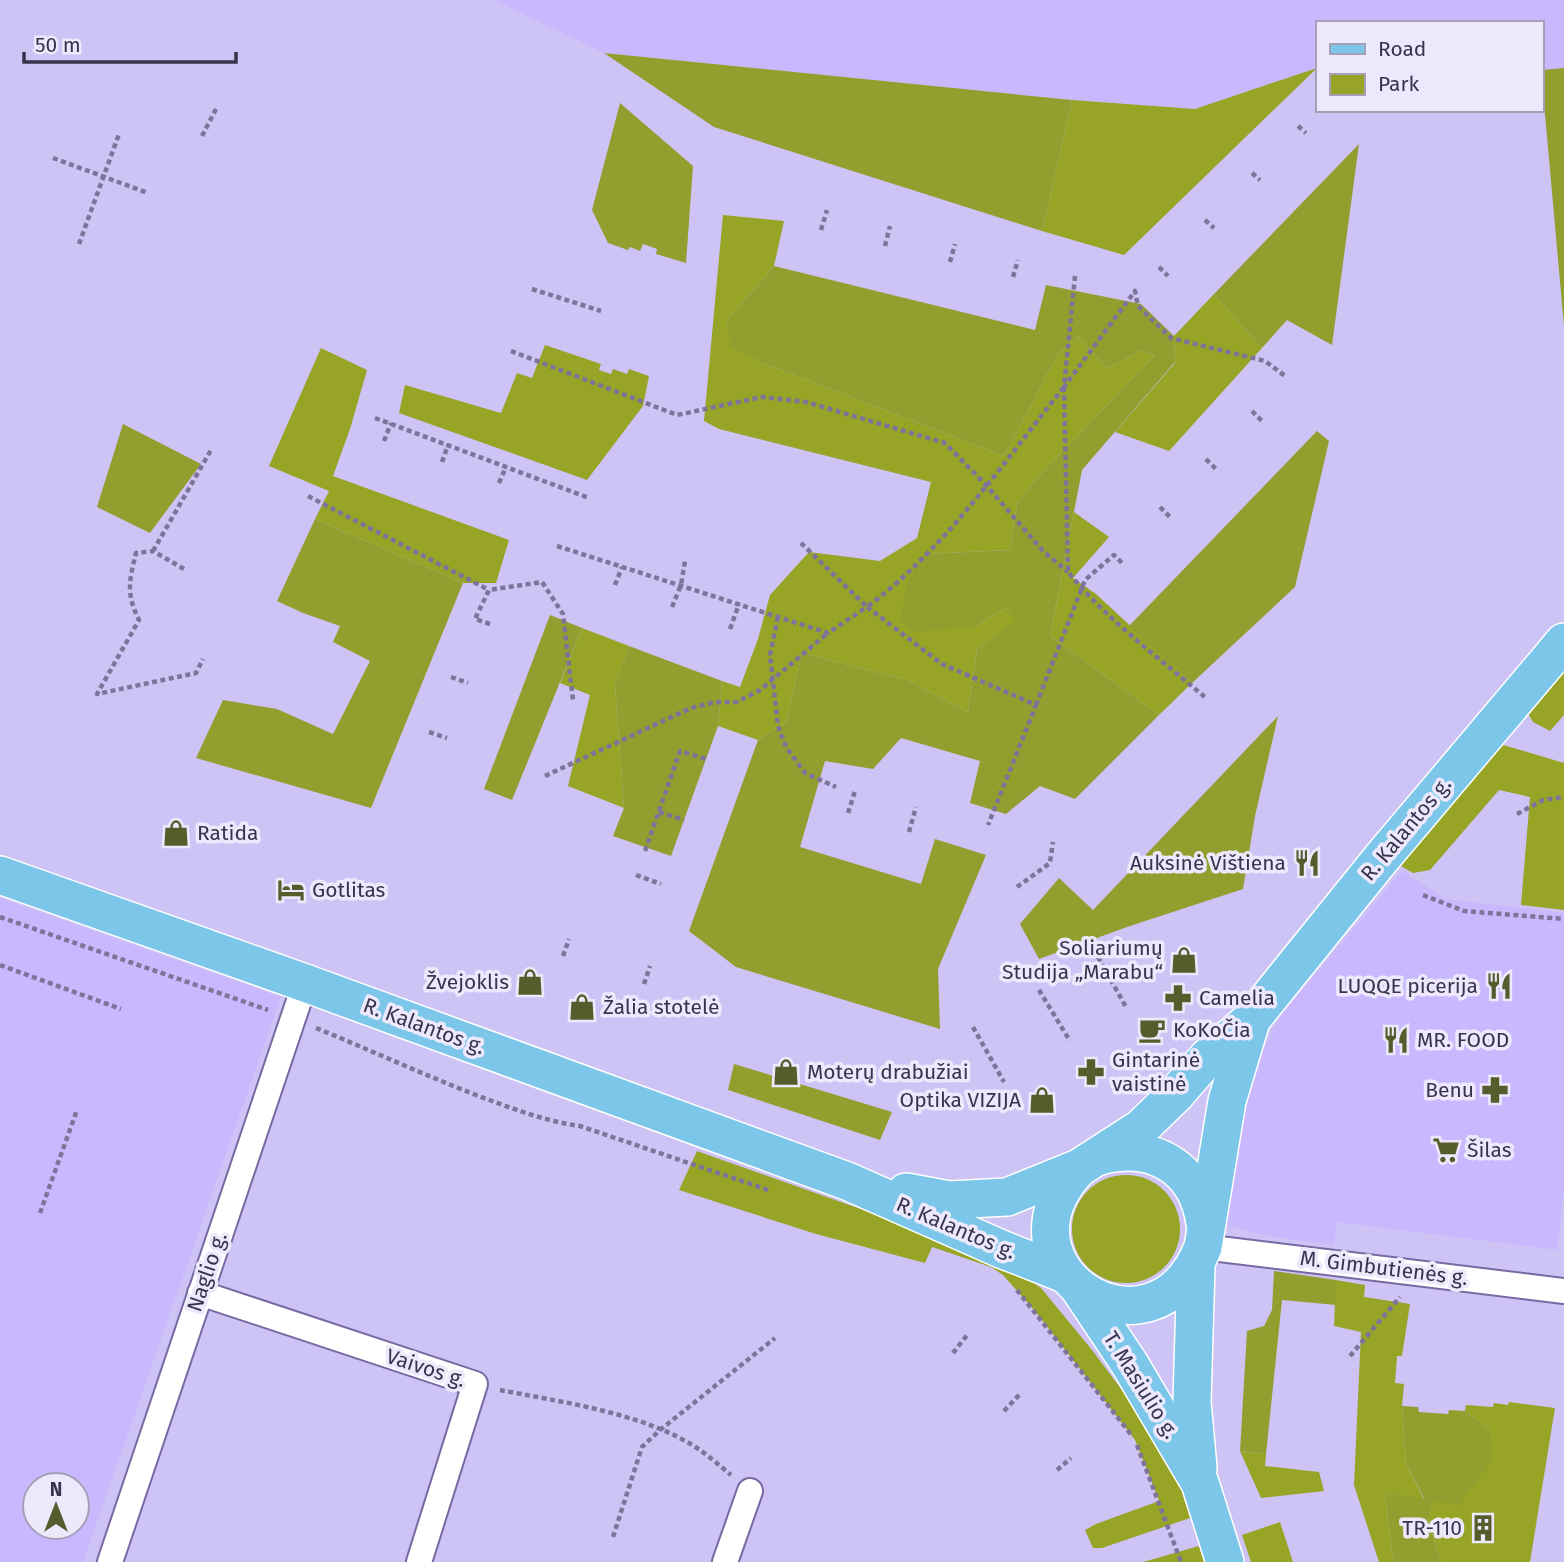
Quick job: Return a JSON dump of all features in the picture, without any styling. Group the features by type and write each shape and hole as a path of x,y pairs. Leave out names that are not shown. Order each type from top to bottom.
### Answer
{"main road":[{"name":"R. Kalantos g.","path":"1072,1281 1056,1257 1051,1238 1051,1218 1056,1199 1065,1182 1089,1162 1141,1128 1208,1057 1251,1020 1380,860 1564,642"},
{"name":"R. Kalantos g.","path":"0,875 848,1181 1072,1281 1095,1298 1114,1304 1133,1306 1152,1302 1170,1293 1185,1281 1202,1246 1227,1101 1251,1020"},
{"name":"R. Kalantos g.","path":"848,1181 949,1200 1007,1196 1117,1152 1136,1151 1154,1155 1185,1176 1203,1209 1202,1246"},
{"name":"T. Masiulio g.","path":"1202,1246 1192,1402 1200,1483 1225,1562"},
{"name":"T. Masiulio g.","path":"1072,1281 1129,1363 1200,1483"}],"street":[{"name":"Naglio g.","path":"110,1562 305,983"},
{"name":"M. Gimbutienės g.","path":"1202,1246 1564,1291"},
{"name":"Vaivos g.","path":"200,1293 475,1384 419,1562"},
{"path":"725,1562 750,1490"}],"path":[{"path":"202,136 217,107"},
{"path":"1298,126 1306,133"},
{"path":"79,244 119,134"},
{"path":"53,158 148,193"},
{"path":"1252,173 1260,180"},
{"path":"821,230 827,209"},
{"path":"1205,220 1214,228"},
{"path":"885,246 890,226"},
{"path":"950,262 955,244"},
{"path":"1013,277 1018,260"},
{"path":"1159,267 1168,276"},
{"path":"1068,572 1064,387 1075,276"},
{"path":"532,289 601,311"},
{"path":"545,776 691,708 715,702 737,702 774,680 828,633 899,583 949,531 1064,387 1135,291 1138,306 1171,338 1265,361 1285,376"},
{"path":"511,351 677,415 762,397 806,402 945,443 986,485 1043,551 1068,572 1082,589 1206,698"},
{"path":"1252,411 1262,421"},
{"path":"375,418 589,498"},
{"path":"384,442 391,424"},
{"path":"442,462 448,445"},
{"path":"152,551 211,450"},
{"path":"1206,460 1216,469"},
{"path":"499,483 506,467"},
{"path":"308,496 489,590 542,582 563,614 573,700"},
{"path":"1160,507 1170,517"},
{"path":"801,543 867,607 942,663 1036,705"},
{"path":"557,546 828,633"},
{"path":"184,569 152,551 136,553 128,582 132,605 139,620 97,694 196,673 203,659"},
{"path":"988,825 1085,580 1114,555 1124,565"},
{"path":"672,607 681,585 685,561"},
{"path":"615,585 623,566"},
{"path":"489,590 475,618 490,624"},
{"path":"730,629 739,604"},
{"path":"778,617 770,654 778,726 786,747 805,773 836,787"},
{"path":"451,677 468,683"},
{"path":"429,732 447,738"},
{"path":"645,851 680,751 706,759"},
{"path":"848,813 855,791"},
{"path":"1517,814 1543,800 1564,797"},
{"path":"909,832 916,807"},
{"path":"659,812 684,820"},
{"path":"1017,887 1050,863 1053,842"},
{"path":"636,875 661,884"},
{"path":"1423,895 1464,911 1564,919"},
{"path":"0,917 293,1018 404,1067 514,1110 554,1122 580,1126 772,1191"},
{"path":"563,956 569,939"},
{"path":"1098,957 1126,1007"},
{"path":"0,965 121,1009"},
{"path":"644,985 650,967"},
{"path":"1039,990 1070,1041"},
{"path":"973,1027 1004,1082"},
{"path":"40,1213 77,1110"},
{"path":"1350,1356 1421,1272"},
{"path":"1011,1283 1135,1440 1181,1562"},
{"path":"953,1353 968,1334"},
{"path":"613,1537 642,1447 775,1338"},
{"path":"475,1384 575,1405 651,1425 695,1447 750,1490"},
{"path":"1004,1410 1019,1395"},
{"path":"1057,1470 1071,1458"}],"shaded area":[{"path":"494,0 1564,0 1564,68 1543,70 1543,21 1316,21 1316,68 1195,109 1072,100 604,53"},
{"path":"1402,871 1446,899 1564,913 1564,1187 1557,1250 1337,1222 1334,1245 1268,1236 1224,1225 1246,1093 1262,1052 1282,1014"},
{"path":"0,898 281,997 91,1539 91,1471 21,1471 21,1541 90,1541 83,1562 0,1562"}],"green space":[{"path":"604,53 1072,100 1042,231 714,127"},
{"path":"1316,68 1124,255 1042,231 1072,100 1195,109"},
{"path":"1564,68 1564,326 1543,101 1543,70"},
{"path":"620,103 693,166 686,263 656,254 657,249 643,244 640,251 608,243 592,210"},
{"path":"1359,144 1332,345 1287,320 1262,348 1214,294"},
{"path":"723,215 784,221 774,266 727,320 731,346 763,363 1004,456 1058,354 1078,337 1107,368 1142,350 1154,356 1034,481 1017,504 1010,550 925,554 974,627 1006,608 1017,621 977,649 968,712 907,680 802,653 786,723 758,740 718,726 722,681 740,687 758,639 770,595 809,552 880,561 917,538 931,482 719,429 704,421"},
{"path":"774,266 1035,330 1046,285 1141,304 1174,336 1175,362 1082,470 1050,636 1159,715 1075,799 1040,786 1006,814 970,803 980,761 901,738 873,769 825,761 800,847 921,884 935,839 986,855 938,969 940,1029 736,967 689,931 758,740 786,723 802,653 907,680 968,712 977,649 1016,621 1006,608 974,627 912,632 900,621 907,584 924,554 1010,550 1017,504 1034,481 1154,356 1142,350 1107,368 1078,337 1058,354 1004,456 763,363 730,346 727,320"},
{"path":"1214,294 1262,348 1169,451 1115,432 1175,363 1174,336"},
{"path":"545,345 601,364 599,370 611,374 613,369 627,374 629,369 649,376 643,406 587,480 399,413 405,385 501,413 517,373 532,378"},
{"path":"321,348 367,370 333,476 509,540 496,583 463,583 315,519 329,491 269,466"},
{"path":"123,424 201,464 150,533 97,507"},
{"path":"1317,431 1329,441 1295,587 1192,683 1129,626"},
{"path":"1074,512 1109,537 1073,578 1096,594 1192,683 1159,715 1050,636"},
{"path":"315,519 463,583 371,808 196,758 223,700 277,709 333,734 370,661 333,642 340,626 277,601"},
{"path":"550,615 582,628 512,800 484,789"},
{"path":"582,628 629,646 615,685 624,808 568,786 590,695 560,683"},
{"path":"629,646 722,681 718,726 671,856 613,836 624,808 615,685"},
{"path":"1564,667 1564,715 1550,731 1533,722 1526,710"},
{"path":"1278,716 1255,816 1243,889 1039,959 1020,924 1059,878 1093,910"},
{"path":"1497,743 1564,763 1564,910 1521,905 1530,797 1499,790 1430,870 1413,873 1401,866 1403,857"},
{"path":"734,1064 892,1112 880,1140 728,1090"},
{"path":"697,1151 979,1251 1012,1268 1041,1288 1152,1430 1176,1472 1190,1518 1102,1548 1093,1548 1085,1530 1159,1501 1135,1440 1034,1310 1003,1275 991,1267 932,1247 925,1263 816,1234 679,1190"},
{"path":"1126,1175 1147,1179 1164,1191 1176,1208 1180,1229 1176,1250 1164,1267 1147,1279 1126,1283 1105,1279 1088,1267 1076,1250 1072,1229 1076,1208 1088,1191 1105,1179"},
{"path":"1274,1271 1336,1280 1336,1305 1282,1300 1266,1454 1240,1451 1247,1331 1264,1326 1272,1310"},
{"path":"1336,1280 1365,1285 1364,1297 1410,1304 1402,1356 1397,1356 1395,1383 1404,1384 1402,1406 1406,1463 1424,1499 1385,1493 1392,1552 1396,1562 1379,1562 1354,1485 1361,1332 1334,1326"},
{"path":"1509,1402 1555,1408 1530,1562 1441,1562 1428,1521 1432,1500 1490,1430 1465,1411 1466,1405 1493,1407 1494,1403 1508,1405"},
{"path":"1402,1406 1418,1407 1419,1412 1448,1414 1449,1410 1465,1411 1490,1430 1492,1461 1459,1505 1432,1501 1428,1521 1441,1562 1396,1562 1392,1552 1385,1493 1424,1498 1406,1463"},
{"path":"1240,1451 1266,1454 1265,1466 1319,1472 1324,1491 1261,1498"},
{"path":"1280,1522 1293,1562 1251,1562 1242,1535"},
{"path":"1199,1546 1204,1562 1143,1562"}],"place":[{"name":"Ratida","path":"176,833"},
{"name":"Auksinė Vištiena","path":"1307,863"},
{"name":"Gotlitas","path":"291,890"},
{"name":"Soliariumų Studija „Marabu“","path":"1184,960"},
{"name":"Žvejoklis","path":"530,982"},
{"name":"LUQQE picerija","path":"1499,986"},
{"name":"Camelia","path":"1178,998"},
{"name":"Žalia stotelė","path":"582,1007"},
{"name":"KoKoČia","path":"1152,1030"},
{"name":"MR. FOOD","path":"1396,1040"},
{"name":"Moterų drabužiai","path":"786,1072"},
{"name":"Gintarinė vaistinė","path":"1091,1072"},
{"name":"Benu","path":"1495,1090"},
{"name":"Optika VIZIJA","path":"1042,1100"},
{"name":"Šilas","path":"1446,1150"},
{"name":"TR-110","path":"1483,1528"}]}
